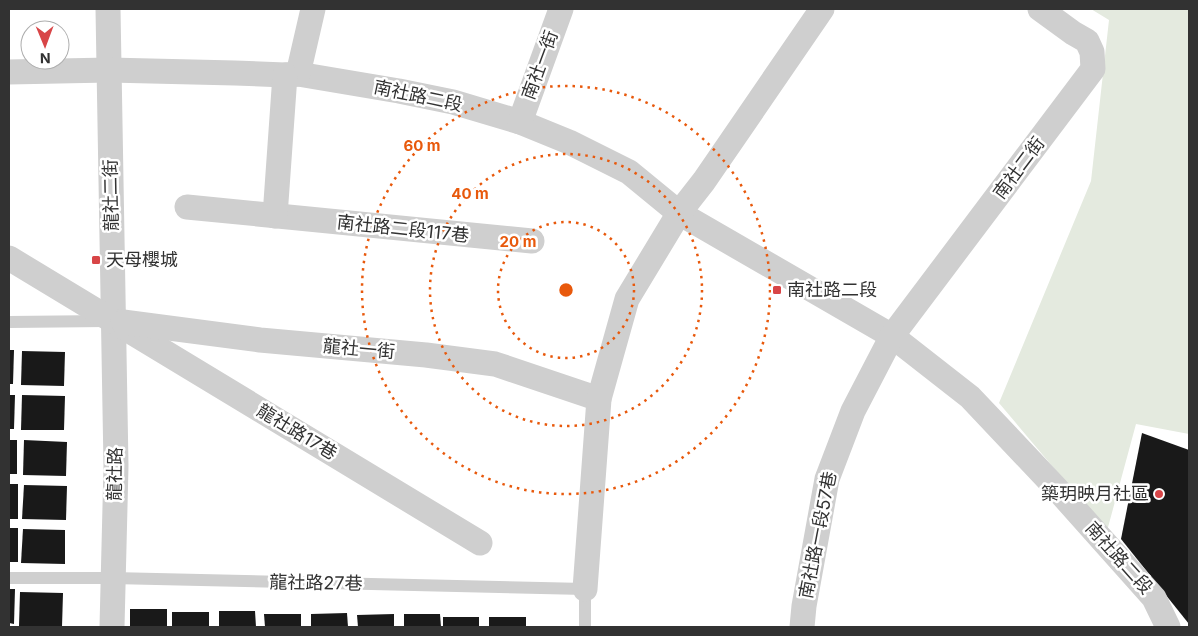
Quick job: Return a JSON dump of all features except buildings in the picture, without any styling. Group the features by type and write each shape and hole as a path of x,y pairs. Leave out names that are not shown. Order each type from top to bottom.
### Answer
{"street":[{"name":"龍社二街","path":"108,9 113,321"},
{"path":"275,216 291,75 313,9"},
{"name":"南社一街","path":"520,122 561,9"},
{"path":"585,590 599,399 627,298 678,213 704,181 822,9"},
{"name":"南社二街","path":"892,336 1093,69 1092,52 1087,41 1040,9"},
{"path":"9,72 109,70"},
{"name":"南社路二段","path":"109,70 291,75 453,102 520,122 569,142 629,172 678,213 892,336 970,397 1056,488 1154,598 1168,627"},
{"name":"南社路二段117巷","path":"187,207 532,241"},
{"name":"龍社路17巷","path":"9,258 480,543"},
{"name":"龍社一街","path":"113,321 260,340 426,354 495,364 599,399"},
{"name":"龍社路","path":"112,627 116,466 113,321"},
{"name":"南社路一段57巷","path":"802,627 826,479 853,411 892,336"}],"lane":[{"path":"9,322 113,321"},
{"name":"龍社路27巷","path":"9,578 112,578 585,590"},
{"path":"585,590 585,627"}],"shaded area":[{"path":"1091,9 1189,9 1189,434 1136,424 1107,531 999,403 1091,181 1109,20"}],"place":[{"name":"天母櫻城","path":"96,260"},
{"name":"南社路二段","path":"777,290"},
{"name":"築玥映月社區","path":"1159,494"}]}
